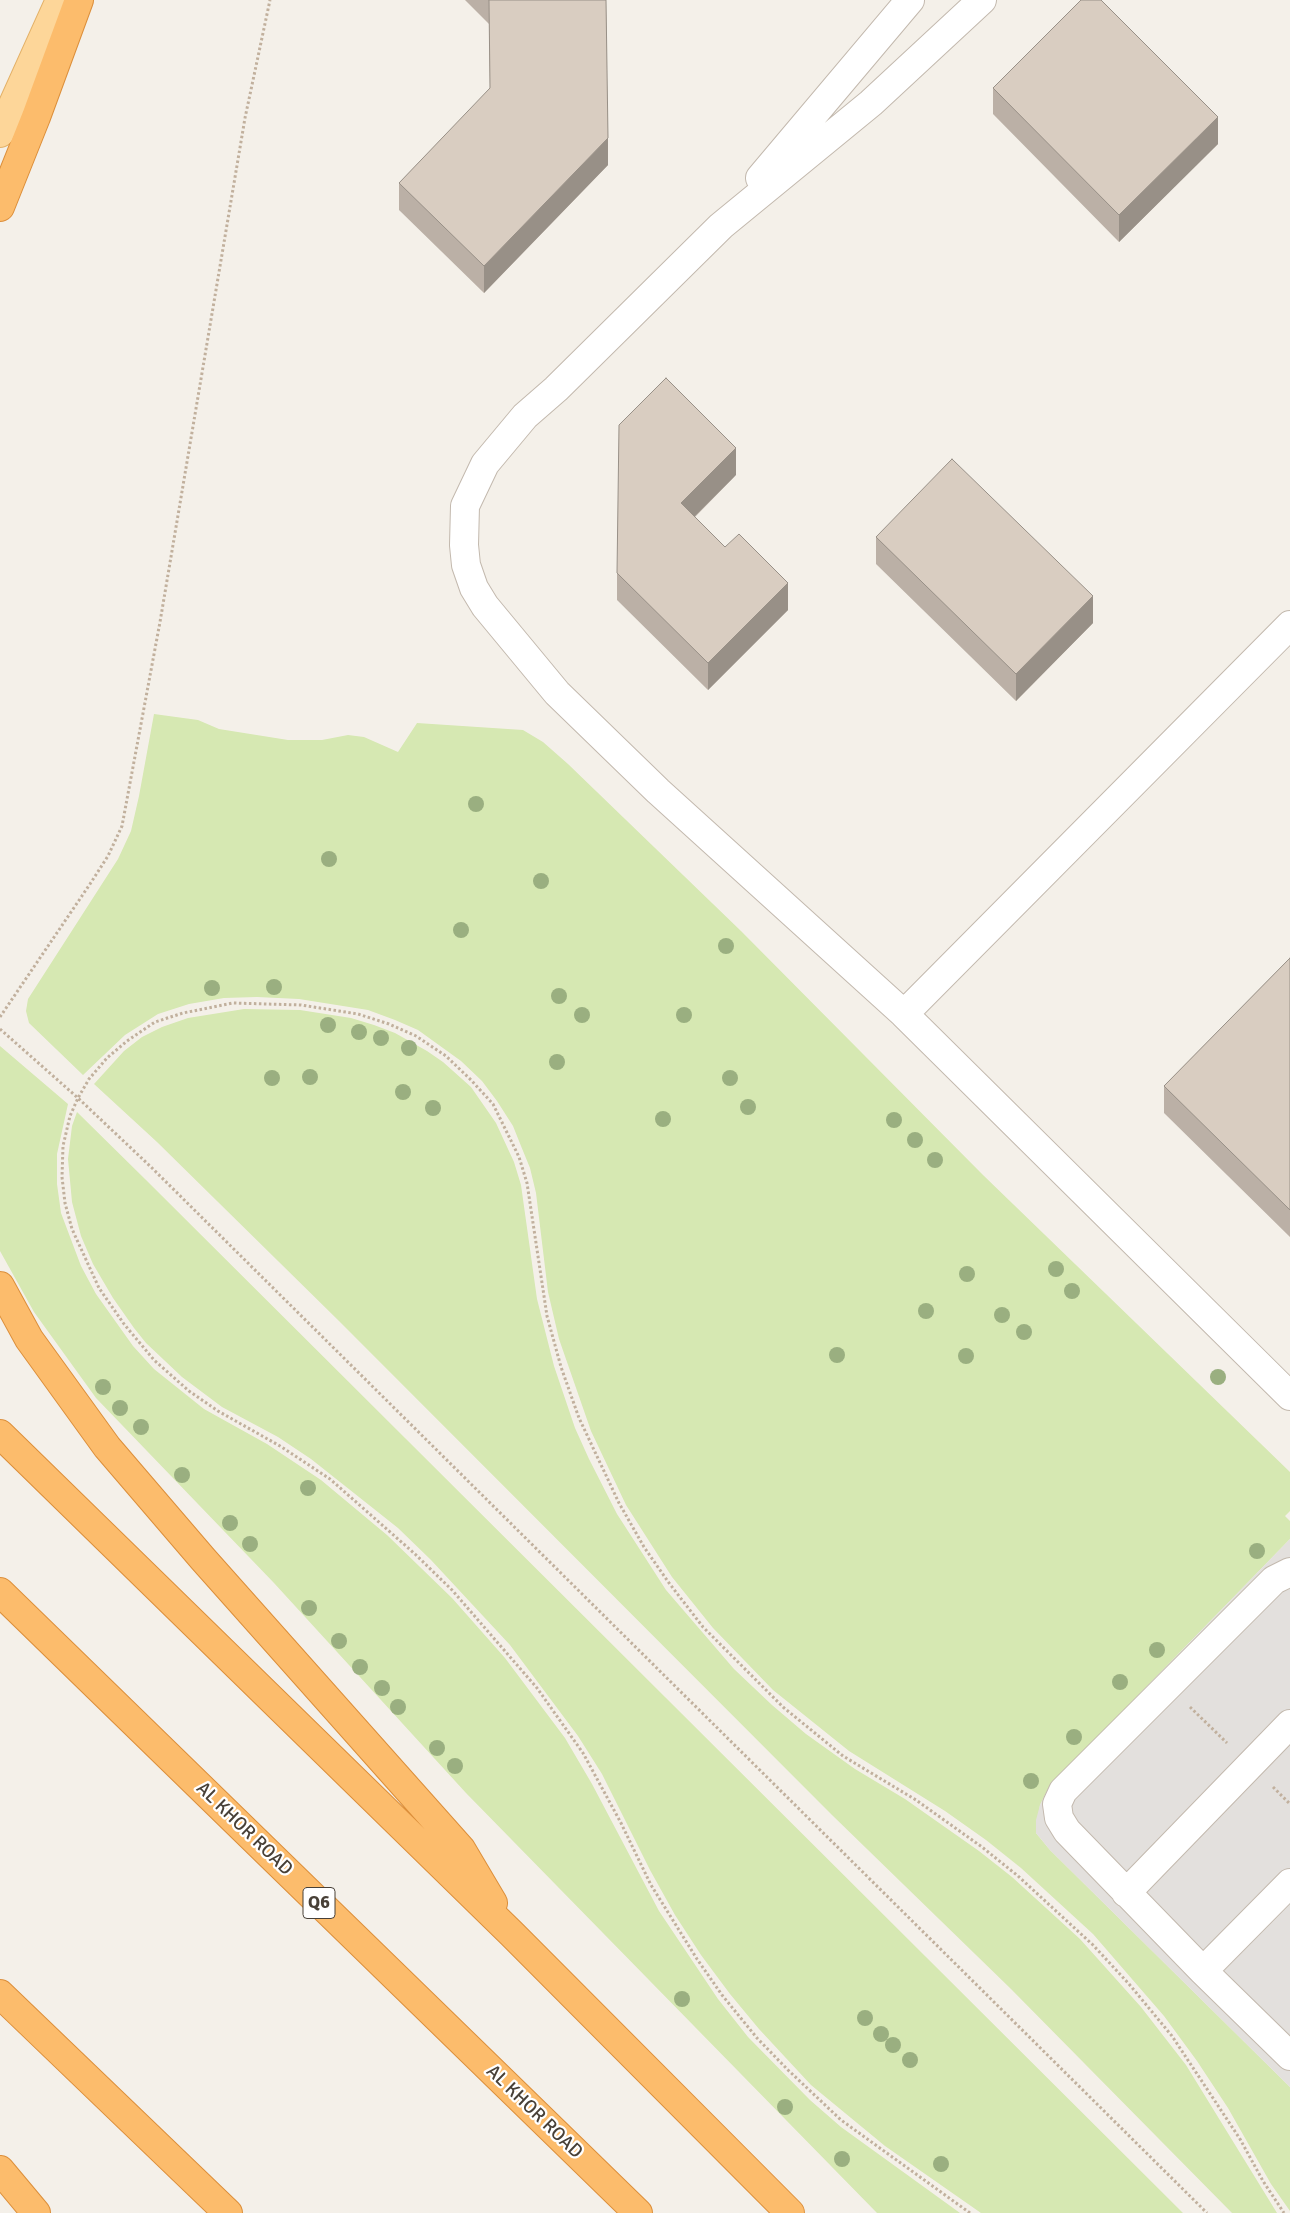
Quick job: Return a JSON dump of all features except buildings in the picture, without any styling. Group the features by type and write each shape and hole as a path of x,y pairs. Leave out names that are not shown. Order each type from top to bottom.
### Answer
{"highway":[{"path":"0,207 36,117 79,0"},
{"path":"0,1286 29,1339 107,1447 461,1849 512,1934"},
{"path":"0,1434 512,1934 790,2213"},
{"name":"AL KHOR ROAD","path":"0,1592 638,2213"},
{"path":"0,1994 228,2213"},
{"path":"0,2170 36,2213"}],"main road":[{"path":"0,133 60,0"}],"street":[{"path":"721,226 846,74 910,0"},
{"path":"982,0 871,103 721,226 556,389 525,416 485,464 465,506 464,544 466,565 474,588 485,606 557,693 666,797 904,1014 1290,1396"},
{"path":"904,1014 1290,625"},
{"path":"1287,2047 1203,1971 1067,1831 1059,1818 1057,1804 1062,1791 1274,1580 1290,1572"},
{"path":"1126,1893 1290,1724"},
{"path":"1203,1971 1290,1883"}],"path":[{"path":"0,1017 108,856 122,826 160,622 245,118 270,0"},
{"path":"970,2213 842,2120 788,2070 757,2038 717,1988 651,1885 621,1823 583,1753 537,1688 452,1590 415,1554 330,1479 280,1446 218,1411 189,1391 154,1360 124,1324 99,1288 72,1229 65,1203 62,1177 63,1146 70,1116 78,1098 89,1079 107,1058 127,1040 155,1022 183,1012 233,1003 301,1005 358,1014 388,1024 416,1036 446,1056 493,1104 520,1157 527,1183 547,1316 561,1367 579,1418 618,1503 669,1583 703,1627 783,1707 843,1756 916,1800 982,1846 1018,1876 1093,1945 1129,1984 1172,2036 1226,2117 1284,2213"},
{"path":"0,1028 151,1167 1207,2213"}],"green space":[{"path":"154,714 198,720 219,729 288,740 322,740 348,735 364,737 398,752 417,723 523,730 543,742 741,931 983,1175 1290,1472 1290,1511 1285,1516 1290,1521 1290,1539 1049,1787 1040,1805 1036,1833 1050,1850 1290,2087 1290,2211 1271,2184 1228,2108 1197,2061 1164,2016 1093,1934 1021,1868 986,1840 945,1811 849,1751 773,1690 713,1628 672,1577 626,1505 591,1431 559,1339 548,1292 536,1193 530,1168 513,1126 482,1081 461,1061 418,1030 395,1020 368,1010 299,999 224,998 189,1004 158,1014 125,1035 83,1075 29,1023 26,1011 28,999 118,859 131,831"},
{"path":"244,1009 300,1010 351,1018 374,1025 395,1033 427,1051 443,1062 471,1087 496,1123 514,1162 521,1185 537,1299 554,1366 575,1428 617,1514 666,1590 734,1669 806,1734 855,1769 905,1799 979,1851 1012,1877 1080,1939 1141,2007 1186,2065 1277,2213 1232,2213 1011,1989 832,1815 339,1321 157,1142 94,1084 124,1051 142,1037 162,1027 188,1018"},
{"path":"0,1046 68,1104 57,1154 57,1184 61,1213 81,1266 96,1294 133,1346 154,1369 204,1409 267,1444 321,1480 387,1535 452,1598 505,1658 565,1738 592,1784 659,1911 718,1999 748,2037 810,2100 841,2127 960,2213 877,2213 466,1793 274,1583 96,1398 34,1312 0,1251"},
{"path":"77,1112 1183,2213 981,2213 885,2146 811,2085 759,2029 701,1955 675,1915 650,1870 602,1774 578,1736 510,1645 431,1560 398,1528 311,1459 278,1437 222,1407 182,1377 146,1343 134,1328 93,1264 81,1236 72,1202 68,1159 72,1126"}],"shaded area":[{"path":"1290,1539 1290,2087 1050,1850 1036,1833 1036,1820 1040,1805 1049,1787"}]}
